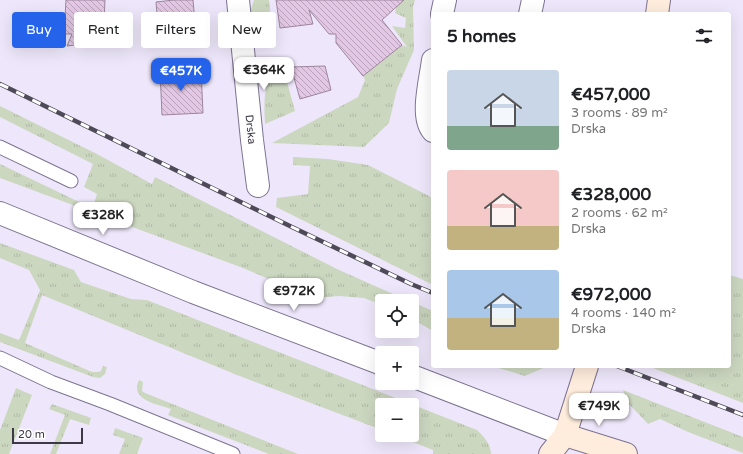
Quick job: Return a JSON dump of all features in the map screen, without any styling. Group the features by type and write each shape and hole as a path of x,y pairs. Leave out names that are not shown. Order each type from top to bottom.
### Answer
{"main road":[{"path":"657,12 659,0"},
{"path":"550,454 565,435 586,368"},
{"path":"565,435 624,453"}],"street":[{"path":"443,12 446,0"},
{"path":"530,12 532,0"},
{"name":"Drska","path":"241,3 252,140 258,186"},
{"path":"431,78 427,114 431,129"},
{"path":"0,213 193,292 375,361"},
{"path":"419,379 565,435"}],"lane":[{"path":"0,147 71,181"},
{"path":"0,358 51,382 110,404 233,454"}],"green space":[{"path":"254,0 269,0 270,12 250,12"},
{"path":"390,0 415,0 413,7 414,50 397,89 389,123 364,147 272,143 358,97 365,80 363,76 402,45 407,47 392,26 405,28 406,18 395,13 396,8"},
{"path":"284,71 295,111 265,124 264,112 268,77"},
{"path":"0,106 97,154 152,184 155,177 339,270 393,294 375,294 375,302 364,298 339,296 314,298 243,268 0,178 0,164 75,200 93,207 97,194 84,187 93,164 0,117"},
{"path":"293,157 328,159 368,165 431,197 431,284 276,207 277,198 308,194 310,166 293,165"},
{"path":"0,243 74,270 81,282 131,299 147,300 396,398 375,398 375,427 237,375 42,295 25,343 92,372 101,371 103,366 107,367 105,374 100,378 93,377 0,342 0,333 19,340 40,290 29,270 0,258"},
{"path":"731,276 743,279 743,403 653,368 731,368"},
{"path":"419,305 431,310 431,330 419,323"},
{"path":"499,368 543,368 525,376"},
{"path":"139,380 143,382 142,391 145,393 298,454 269,454 168,415 171,409 152,403 141,397 137,387"},
{"path":"16,388 32,395 9,454 0,454 0,430"},
{"path":"623,390 743,437 743,453 688,432 660,419 648,424 627,402"},
{"path":"52,404 91,418 89,425 70,419 56,454 50,454 65,415 49,409"},
{"path":"419,407 477,430 485,438 491,450 491,454 433,454 433,450 413,442 419,442"},
{"path":"115,428 143,438 137,454 119,454 125,439 113,435"}],"building":[{"path":"66,0 105,0 104,12 74,12 74,45 67,46 72,34 66,34"},
{"path":"193,0 194,12 157,12 156,2"},
{"path":"276,0 404,0 382,20 402,45 363,76 336,43 336,34 329,34 309,10 313,24 280,28"},
{"path":"325,66 331,90 300,99 291,67"},
{"path":"201,70 203,113 162,115 160,71"}],"railway":[{"path":"0,84 294,228 431,292"},
{"path":"622,368 743,415"}]}
